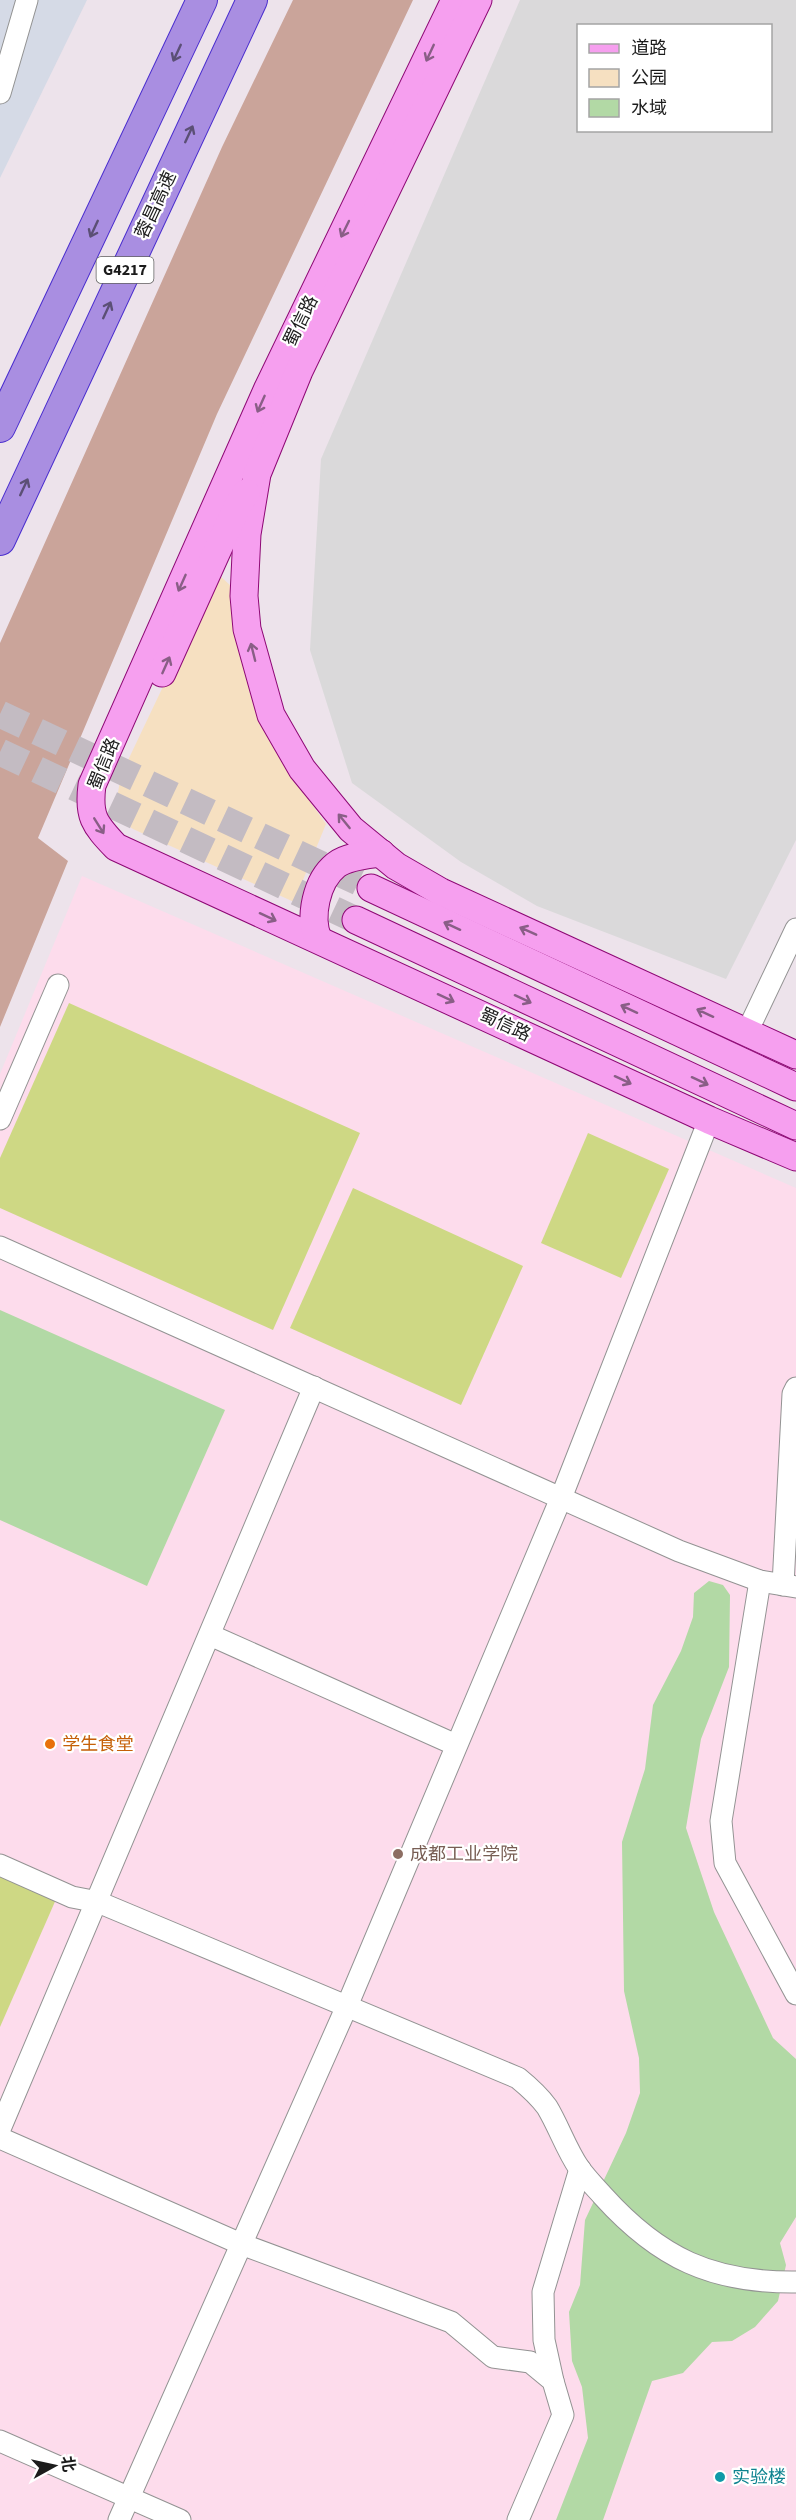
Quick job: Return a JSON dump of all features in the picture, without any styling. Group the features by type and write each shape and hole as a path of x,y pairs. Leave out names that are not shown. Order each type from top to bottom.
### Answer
{"highway":[{"name":"G4217","path":"0,427 202,0"},
{"name":"蓉昌高速","path":"0,540 252,0"}],"main road":[{"name":"蜀信路","path":"455,0 268,388 92,784 89,806 103,833 116,847 796,1158"},
{"name":"蜀信路","path":"478,0 299,371 257,474 246,534 244,596 248,629 272,715 302,769 351,829 396,866 441,892 796,1055"},
{"path":"116,733 132,741 237,507 257,474"},
{"path":"318,939 314,917 322,884 336,865 356,857 381,853"},
{"path":"371,888 796,1088"},
{"path":"356,920 796,1126"}],"street":[{"path":"0,39 18,0"},
{"path":"0,93 27,0"},
{"path":"747,1032 796,929"},
{"path":"0,1119 58,985"},
{"path":"119,2520 347,2006 561,1498 709,1120"},
{"path":"0,1247 679,1551 760,1581 789,1586 793,1394 796,1388"},
{"path":"0,2129 314,1387"},
{"path":"760,1581 721,1821 725,1863 796,1994"},
{"path":"210,1635 456,1745"},
{"path":"0,1865 72,1897 98,1902 518,2078 536,2093 547,2107 580,2169 621,2216 651,2241 689,2265 729,2276 766,2282 796,2282"},
{"path":"0,2138 241,2244 452,2322 493,2357 530,2362 553,2381"},
{"path":"518,2520 564,2415 553,2381 544,2340 543,2292 580,2169"},
{"path":"0,2441 180,2520"}],"shaded area":[{"path":"0,0 87,0 0,178"},
{"path":"293,0 413,0 217,414 38,838 68,861 0,1027 0,643 222,147"},
{"path":"520,0 796,0 796,840 726,979 537,906 461,862 352,783 310,650 321,459"},
{"name":"成都工业学院","path":"82,876 796,1188 796,2520 0,2520 0,1074"},
{"path":"69,1003 360,1133 273,1330 0,1208 0,1158"},
{"path":"588,1133 669,1169 621,1278 541,1243"},
{"path":"353,1188 523,1266 461,1405 290,1328"},
{"path":"0,1872 57,1897 0,2027"}],"green space":[{"path":"217,573 232,587 250,694 289,772 326,824 294,902 133,829 114,816 121,775"}],"water":[{"path":"0,1310 225,1410 147,1586 0,1520"},
{"path":"709,1581 723,1585 730,1595 729,1667 701,1739 686,1828 714,1912 773,2038 796,2059 796,2217 780,2243 786,2265 778,2301 755,2327 732,2341 712,2342 683,2373 652,2381 603,2520 556,2520 588,2438 582,2387 572,2361 569,2312 580,2285 585,2220 626,2133 640,2093 639,2058 624,1991 622,1842 645,1769 653,1705 681,1651 693,1617 694,1593"}],"tunnel":[{"path":"0,714 371,888"},
{"path":"0,752 356,920"}],"place":[{"name":"学生食堂","path":"50,1744"},
{"name":"成都工业学院","path":"398,1854"},
{"name":"实验楼","path":"720,2477"}]}
